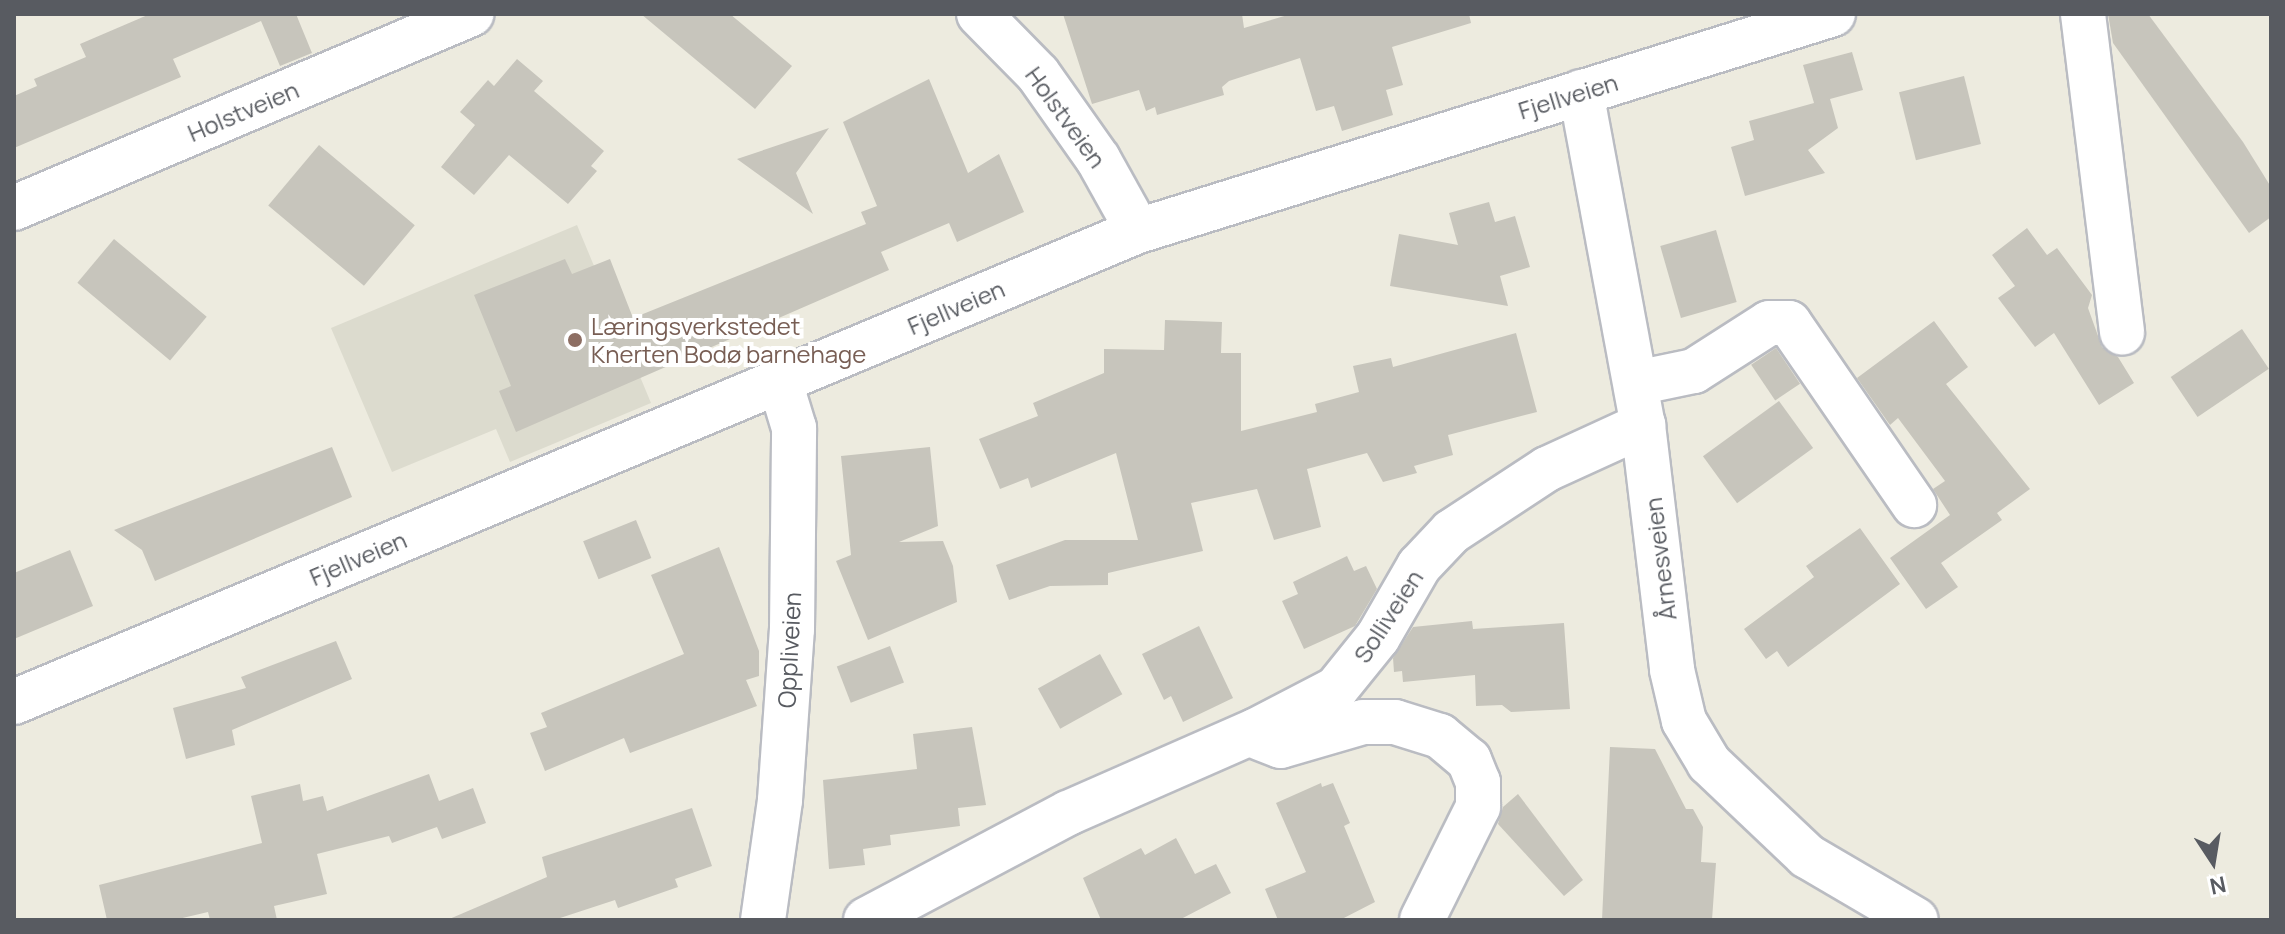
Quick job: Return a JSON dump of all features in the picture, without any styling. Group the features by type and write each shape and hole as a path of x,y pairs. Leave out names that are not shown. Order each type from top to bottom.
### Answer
{"street":[{"name":"Holstveien","path":"14,208 472,14"},
{"name":"Holstveien","path":"979,14 1038,74 1098,159 1138,231"},
{"name":"Fjellveien","path":"14,702 1138,231 1833,14"},
{"path":"2083,14 2122,333"},
{"name":"Årnesveien","path":"1581,92 1643,425 1672,670 1684,721 1709,763 1807,856 1916,920"},
{"path":"1636,383 1694,371 1769,323 1789,323 1914,505"},
{"name":"Oppliveien","path":"763,920 780,800 792,629 794,428 780,382"},
{"name":"Solliveien","path":"866,920 1068,813 1255,731 1336,689 1378,637 1419,566 1451,532 1547,469 1643,425"},
{"path":"1255,731 1265,744 1281,746 1363,722 1395,722 1440,736 1469,760 1478,782 1478,807 1422,920"}],"shaded area":[{"path":"577,225 651,403 510,462 496,429 392,472 331,328"}],"building":[{"path":"150,14 296,14 312,53 280,66 261,21 173,59 181,77 14,148 14,96 37,86 34,79 86,57 80,44"},
{"path":"641,14 730,14 792,66 755,109"},
{"path":"1063,14 1242,14 1244,28 1291,14 1469,14 1471,23 1392,47 1403,85 1386,90 1393,115 1342,131 1334,106 1316,111 1300,58 1229,81 1222,87 1224,95 1157,115 1155,107 1146,111 1139,90 1092,104"},
{"path":"2108,14 2148,14 2243,142 2271,187 2271,217 2249,233 2113,43"},
{"path":"1852,52 1863,90 1830,99 1838,128 1808,150 1825,173 1745,196 1731,147 1754,140 1749,121 1814,103 1803,65"},
{"path":"517,59 543,81 534,91 604,151 591,166 597,171 568,204 509,155 474,195 441,167 475,125 460,112 488,80 494,86"},
{"path":"1964,76 1981,144 1916,160 1899,92"},
{"path":"929,79 968,173 999,154 1024,212 957,242 949,223 881,252 889,270 516,432 499,391 511,386 474,295 565,259 572,274 610,259 633,318 866,224 861,212 877,206 843,122"},
{"path":"829,128 796,173 813,214 737,159"},
{"path":"319,145 415,225 364,286 268,206"},
{"path":"1489,202 1495,222 1515,216 1530,267 1500,276 1508,306 1390,286 1399,234 1458,245 1449,213"},
{"path":"2027,228 2047,255 2057,248 2092,295 2088,308 2102,347 2118,357 2134,383 2099,405 2054,333 2035,347 1998,298 2015,286 1992,255"},
{"path":"1716,230 1737,302 1681,318 1660,246"},
{"path":"114,239 207,317 170,360 77,283"},
{"path":"1165,320 1222,322 1221,353 1241,353 1241,431 1317,412 1315,404 1359,392 1353,366 1391,358 1393,367 1516,333 1537,412 1448,435 1453,455 1414,466 1417,473 1383,482 1367,453 1307,469 1321,527 1274,540 1257,489 1191,503 1203,551 1108,573 1108,585 1050,586 1009,600 996,565 1065,540 1138,540 1116,453 1031,488 1028,478 1000,489 979,439 1038,416 1033,403 1104,373 1104,349 1164,350"},
{"path":"1934,321 1968,367 1946,384 2030,489 1997,513 2002,520 1941,563 1958,587 1926,609 1890,558 1950,515 1933,489 1945,481 1898,418 1890,425 1857,378"},
{"path":"2242,329 2269,369 2198,417 2171,377"},
{"path":"1776,348 1800,384 1775,400 1751,365"},
{"path":"1779,401 1813,448 1737,503 1703,456"},
{"path":"332,447 352,497 155,581 142,550 114,530"},
{"path":"930,447 938,526 899,542 943,541 953,566 957,602 868,640 836,561 851,555 841,456"},
{"path":"636,520 651,558 599,579 583,541"},
{"path":"1860,528 1900,584 1788,667 1777,651 1766,659 1744,629 1814,577 1806,566"},
{"path":"719,547 759,651 759,676 746,680 757,706 630,753 624,738 545,771 530,733 547,727 541,713 684,654 651,575"},
{"path":"70,550 93,606 14,639 14,573"},
{"path":"1347,556 1354,571 1366,566 1377,589 1355,626 1304,649 1282,601 1298,594 1293,582"},
{"path":"1472,621 1473,629 1564,623 1570,709 1511,712 1502,705 1476,706 1475,675 1403,682 1402,671 1394,672 1393,658 1413,627"},
{"path":"1199,626 1233,698 1183,722 1171,696 1164,700 1142,654"},
{"path":"336,641 352,679 232,730 235,745 186,759 173,708 246,688 241,677"},
{"path":"890,646 904,682 851,703 837,666"},
{"path":"1100,654 1122,694 1060,729 1038,688"},
{"path":"972,727 986,805 958,808 960,826 890,835 891,845 863,849 865,865 829,869 823,780 917,769 913,734"},
{"path":"1610,747 1655,749 1686,809 1693,809 1703,827 1701,862 1716,863 1712,920 1602,920"},
{"path":"429,774 439,801 473,788 486,823 442,839 437,827 392,843 389,836 317,854 327,894 274,906 277,920 210,920 208,912 174,920 107,920 99,885 262,843 251,796 300,784 303,801 323,796 327,811"},
{"path":"1321,783 1322,787 1333,783 1350,823 1344,826 1375,902 1340,920 1278,920 1265,889 1306,872 1276,803"},
{"path":"1518,794 1583,880 1564,896 1498,824 1503,807"},
{"path":"692,808 712,866 675,879 678,887 618,908 615,900 554,920 447,920 547,877 542,857"},
{"path":"1176,838 1195,874 1216,864 1231,893 1179,920 1101,920 1083,878 1141,848 1145,855"}],"place":[{"name":"Læringsverkstedet Knerten Bodø barnehage","path":"575,340"}]}
